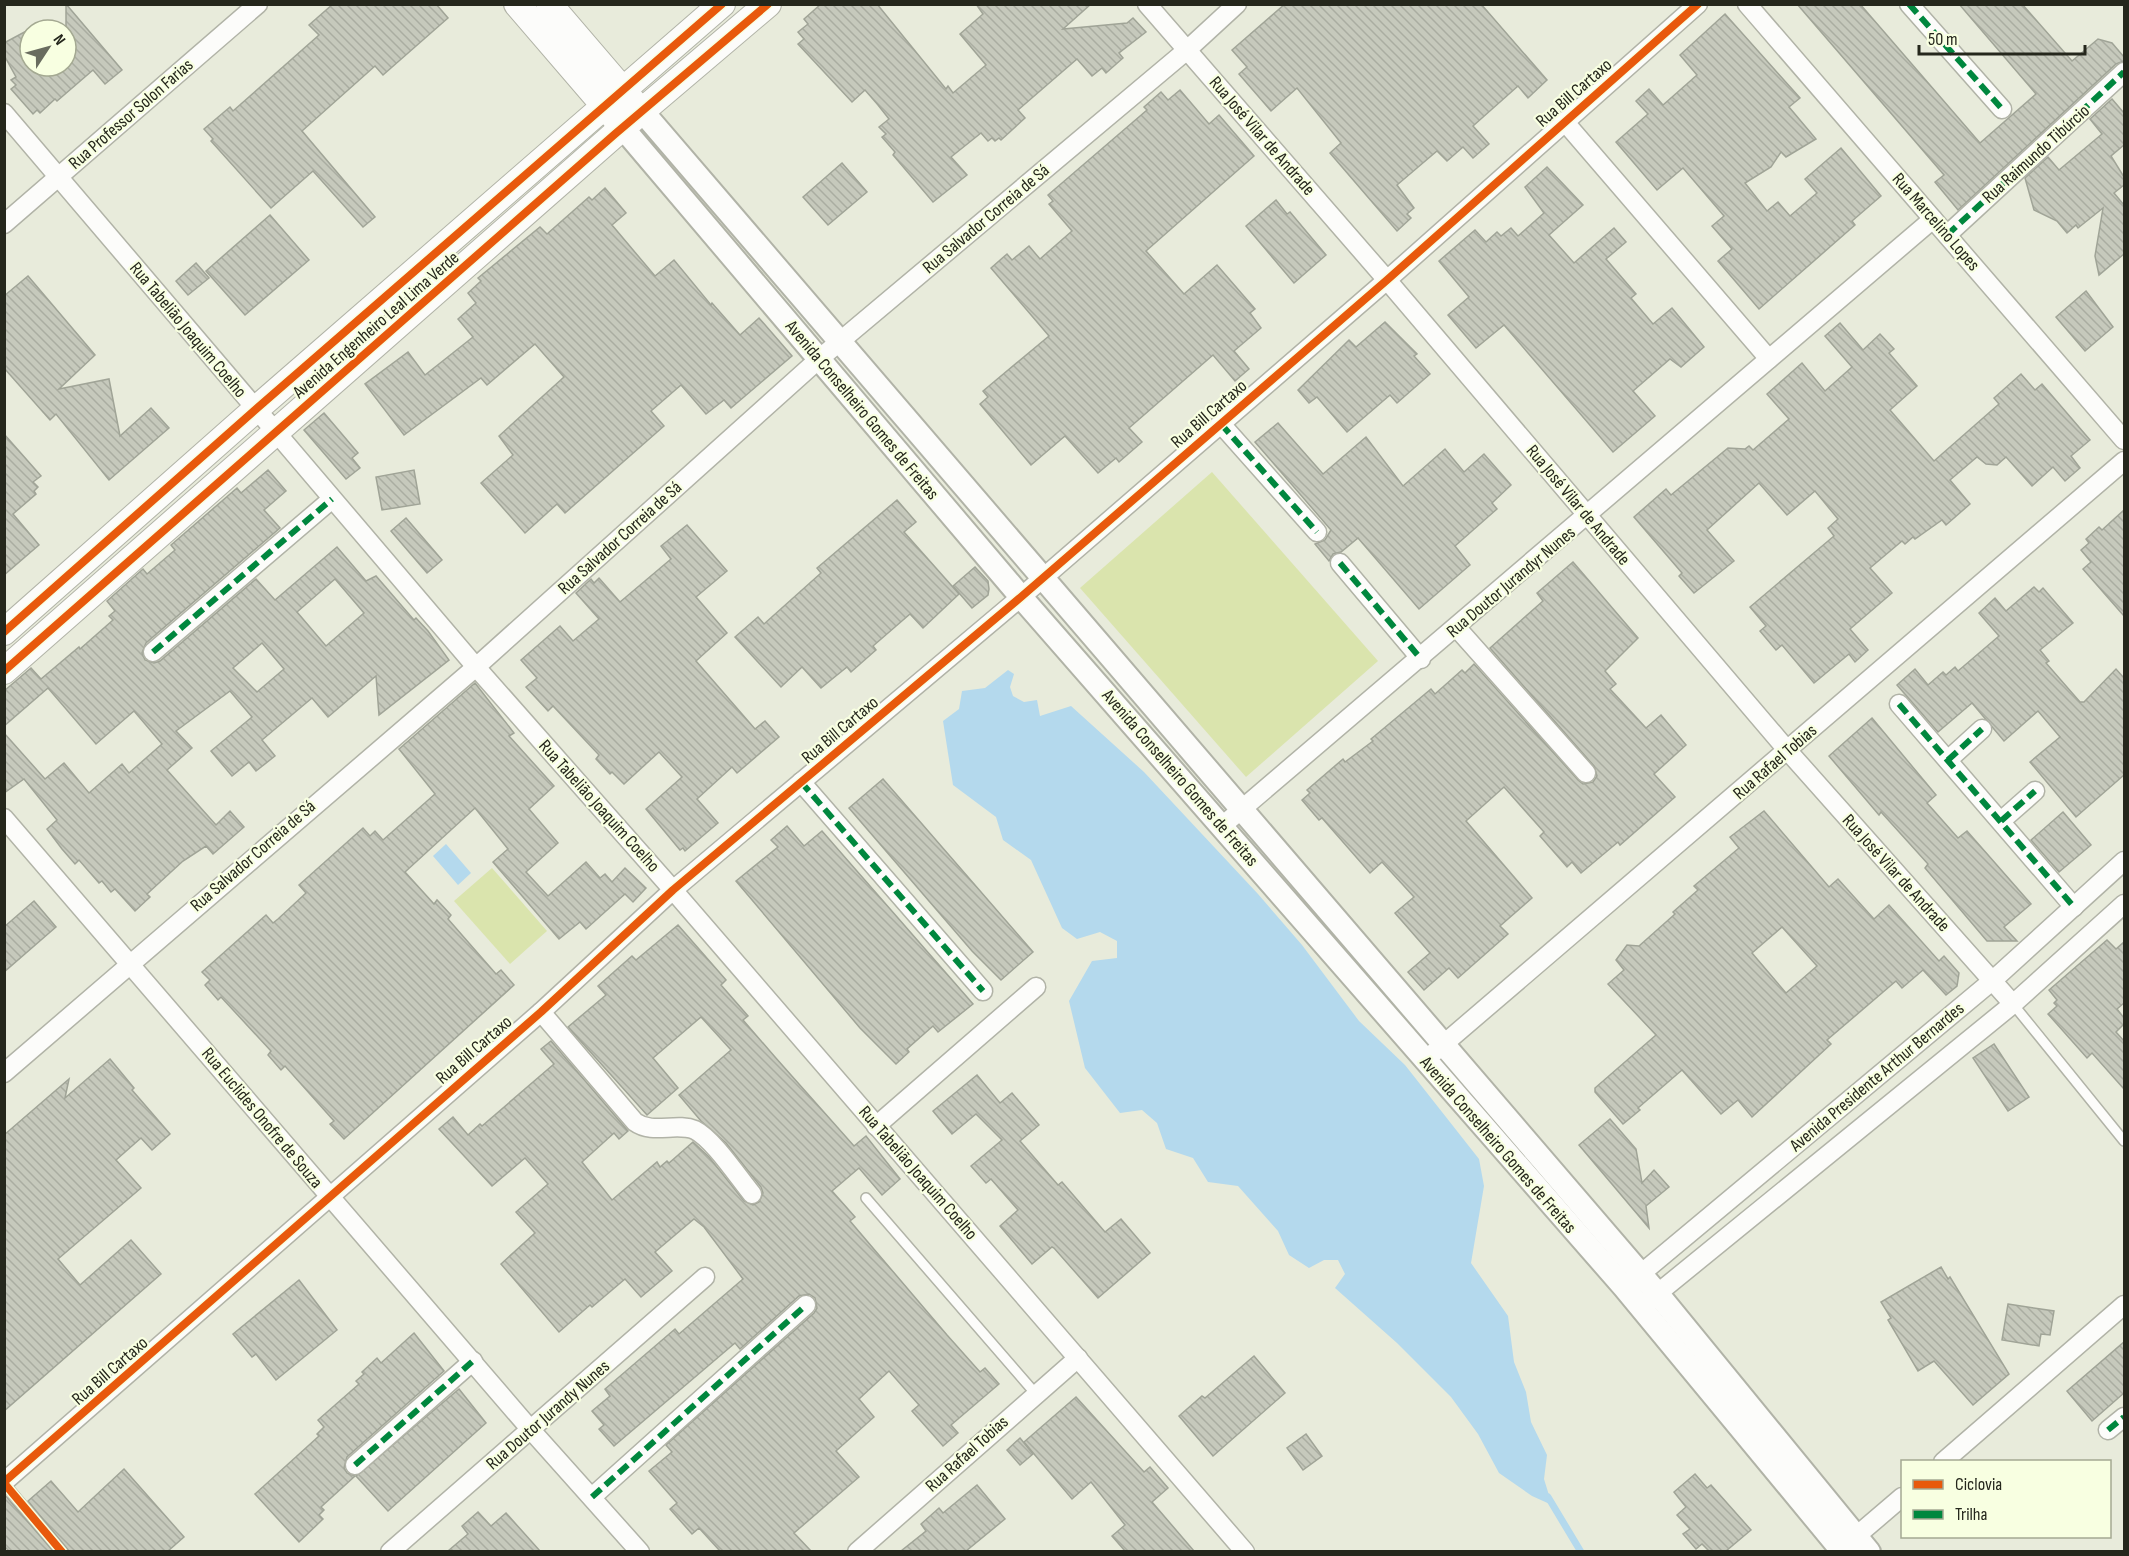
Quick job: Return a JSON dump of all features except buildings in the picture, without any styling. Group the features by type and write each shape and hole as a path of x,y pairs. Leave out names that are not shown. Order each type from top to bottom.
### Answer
{"main road":[{"name":"Avenida Conselheiro Gomes de Freitas","path":"517,4 613,97"},
{"name":"Avenida Conselheiro Gomes de Freitas","path":"549,4 613,97 632,120"},
{"name":"Avenida Engenheiro Leal Lima Verde","path":"4,632 255,410 722,4"},
{"name":"Avenida Engenheiro Leal Lima Verde","path":"4,671 632,120 768,4"}],"street":[{"name":"Rua Professor Solon Farias","path":"4,224 258,4"},
{"name":"Rua José Vilar de Andrade","path":"1147,4 1388,280 1788,751 2013,1004"},
{"name":"Rua Salvador Correia de Sá","path":"4,1073 476,667 819,359 1187,50 1237,4"},
{"name":"Rua Bill Cartaxo","path":"4,1483 541,1012 673,890 1021,597 1388,280 1698,4"},
{"name":"Rua Marcelino Lopes","path":"1747,4 2124,440"},
{"path":"1909,4 2002,109"},
{"name":"Rua Raimundo Tibúrcio","path":"1947,235 2124,72"},
{"name":"Rua Tabelião Joaquim Coelho","path":"4,113 476,667 673,890 1245,1551"},
{"name":"Avenida Conselheiro Gomes de Freitas","path":"632,120 840,341 1443,1045 1632,1281"},
{"name":"Avenida Conselheiro Gomes de Freitas","path":"632,120 819,359 1021,597 1424,1061 1649,1300 1849,1548"},
{"path":"1564,121 1768,359"},
{"name":"Rua Doutor Jurandyr Nunes","path":"1222,826 1588,517 1768,359 1933,219"},
{"path":"1221,424 1317,532"},
{"name":"Rua Rafael Tobias","path":"1424,1061 1788,751 2124,460"},
{"path":"153,652 332,499"},
{"path":"1340,564 1421,658"},
{"path":"1457,628 1586,773"},
{"path":"1899,704 2074,907"},
{"path":"1948,760 1982,729"},
{"path":"801,782 983,991"},
{"path":"2001,821 2035,791"},
{"name":"Rua Euclides Onofre de Souza","path":"4,818 531,1430 640,1551"},
{"name":"Avenida Presidente Arthur Bernardes","path":"1632,1281 1992,981 2124,861"},
{"name":"Avenida Presidente Arthur Bernardes","path":"1649,1300 2013,1004 2124,904"},
{"path":"876,1126 1036,987"},
{"path":"541,1012 635,1122 646,1129 694,1130 710,1144 752,1194"},
{"name":"Rua Doutor Jurandy Nunes","path":"390,1551 705,1277"},
{"path":"592,1497 806,1305"},
{"path":"1944,1460 2124,1305"},
{"name":"Rua Rafael Tobias","path":"857,1551 1078,1358"},
{"path":"355,1465 473,1361"},
{"path":"2108,1430 2124,1417"},
{"path":"1849,1548 1901,1498"}],"lane":[{"path":"2013,1004 2124,1141"},
{"path":"866,1198 1035,1394"},
{"path":"4,1483 62,1551"}],"green space":[{"path":"1212,472 1378,661 1246,777 1080,588"},
{"path":"492,868 547,931 510,964 454,901"}],"water":[{"path":"1008,670 1014,674 1010,687 1013,696 1024,702 1037,700 1040,716 1071,706 1144,772 1258,894 1302,945 1359,1021 1405,1065 1479,1159 1484,1186 1471,1263 1508,1316 1514,1362 1526,1392 1531,1422 1547,1455 1544,1479 1552,1505 1532,1496 1499,1473 1478,1434 1451,1397 1397,1343 1335,1288 1345,1274 1338,1260 1324,1260 1309,1268 1289,1255 1278,1231 1238,1186 1208,1182 1193,1158 1166,1149 1157,1123 1142,1110 1120,1113 1085,1068 1069,1001 1092,961 1117,958 1117,941 1100,932 1077,939 1062,928 1031,860 1003,840 996,817 953,785 943,721 959,709 962,691 985,688"},
{"path":"446,844 471,873 458,885 433,856"}],"waterway":[{"path":"1548,1497 1581,1552"}],"marked path":[{"path":"1909,4 2002,109"},
{"path":"1947,235 2124,72"},
{"path":"1221,424 1317,532"},
{"path":"153,652 332,499"},
{"path":"1340,563 1421,659"},
{"path":"1899,704 2074,907"},
{"path":"1948,760 1982,729"},
{"path":"801,782 983,991"},
{"path":"2001,821 2035,791"},
{"path":"592,1497 806,1305"},
{"path":"355,1465 473,1361"},
{"path":"2108,1430 2124,1417"}],"cycle path":[{"path":"4,632 255,410 722,4"},
{"path":"4,671 615,134 768,4"},
{"path":"4,1482 541,1012 673,890 1021,597 1387,280 1698,4"},
{"path":"4,1483 62,1552"}]}
